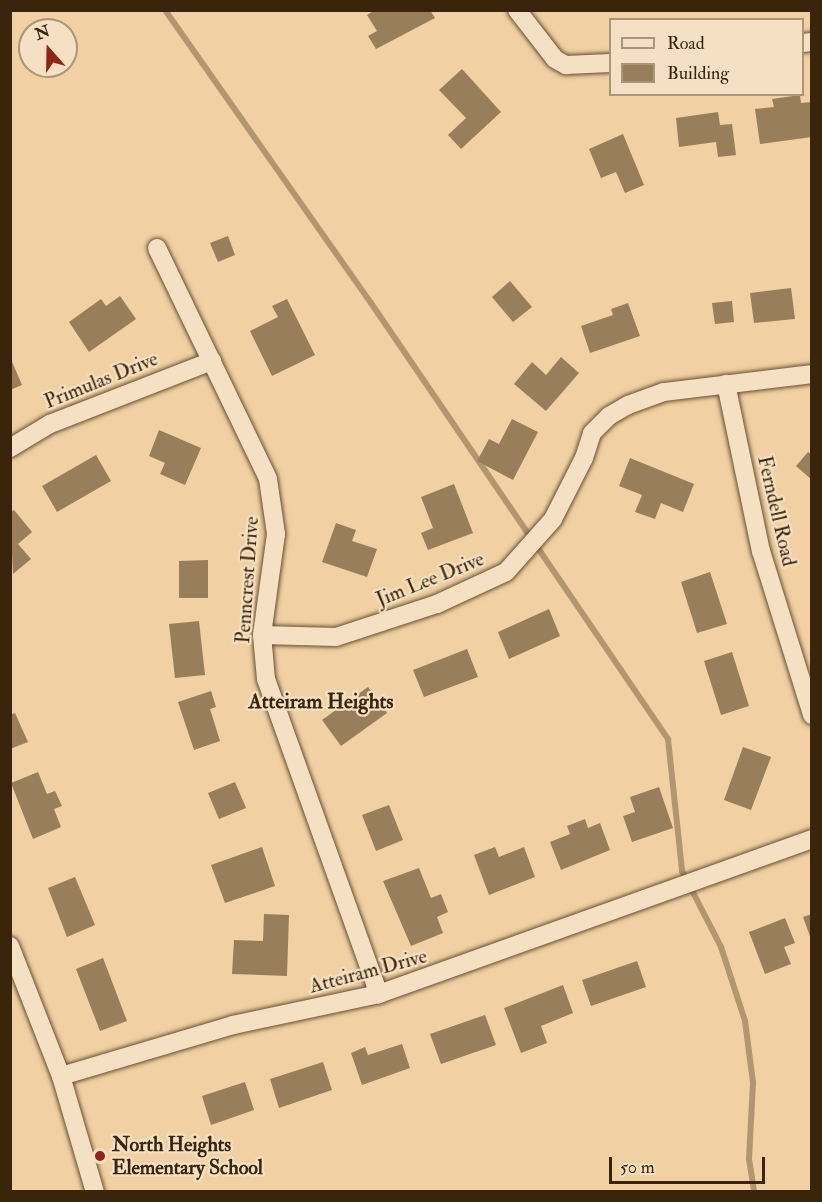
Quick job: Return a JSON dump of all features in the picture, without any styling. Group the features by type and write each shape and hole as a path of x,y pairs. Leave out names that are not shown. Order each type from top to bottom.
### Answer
{"street":[{"path":"517,10 555,58 566,65 609,63"},
{"name":"Penncrest Drive","path":"157,248 268,479 274,504 276,534 262,635 274,709 379,994"},
{"name":"Primulas Drive","path":"10,448 50,424 212,361"},
{"name":"Jim Lee Drive","path":"262,635 336,638 457,596 506,572 553,519 584,458 592,433 609,416 664,392 812,374"},
{"name":"Ferndell Road","path":"726,384 761,551 812,715"},
{"name":"Atteiram Drive","path":"61,1076 233,1025 379,994 812,839"},
{"path":"10,946 61,1076 95,1191"}],"building":[{"path":"375,10 430,10 435,18 376,49 368,36 377,31 367,15"},
{"path":"462,69 501,112 461,149 448,135 466,118 439,90"},
{"path":"800,96 801,103 812,102 812,137 760,144 755,109 774,107 772,99"},
{"path":"718,112 720,125 732,124 736,155 718,157 716,142 679,147 676,118"},
{"path":"623,134 644,185 625,193 616,172 601,178 589,149"},
{"path":"228,236 235,255 218,262 210,243"},
{"path":"510,281 532,307 513,322 492,297"},
{"path":"791,288 795,319 754,323 750,293"},
{"path":"120,296 136,319 89,352 69,322 101,299 106,306"},
{"path":"287,299 315,355 272,376 250,331 278,317 272,306"},
{"path":"732,301 734,322 715,324 712,303"},
{"path":"628,303 640,336 590,353 581,326 613,315 611,309"},
{"path":"10,357 22,385 10,390"},
{"path":"561,357 579,373 546,411 514,384 532,362 546,375"},
{"path":"512,419 538,432 513,480 477,461 489,439 499,444"},
{"path":"159,430 201,448 185,485 160,474 165,463 149,456"},
{"path":"808,452 812,455 812,480 796,466"},
{"path":"96,455 111,481 57,512 42,486"},
{"path":"630,458 694,484 683,512 661,503 655,519 635,512 642,495 619,486"},
{"path":"454,484 473,533 428,550 421,533 433,528 421,497"},
{"path":"14,510 32,532 18,544 31,559 13,574 10,512"},
{"path":"336,523 356,530 352,541 377,549 367,577 322,562"},
{"path":"208,560 208,598 179,598 179,561"},
{"path":"710,572 727,624 697,633 681,582"},
{"path":"549,609 560,636 509,659 498,632"},
{"path":"199,621 205,675 175,678 169,624"},
{"path":"467,649 478,677 424,697 413,670"},
{"path":"732,652 749,706 721,715 704,661"},
{"path":"368,687 387,713 341,746 322,720"},
{"path":"211,691 216,707 210,709 220,741 194,750 178,702"},
{"path":"15,713 28,742 10,749 10,715"},
{"path":"743,747 771,757 751,810 724,800"},
{"path":"38,772 47,794 55,791 62,806 54,809 61,827 33,839 11,783"},
{"path":"235,782 246,808 219,819 208,793"},
{"path":"659,787 673,828 632,842 623,816 635,812 630,797"},
{"path":"389,805 403,840 376,851 362,815"},
{"path":"585,819 588,828 600,823 610,850 561,870 550,842 570,834 567,826"},
{"path":"262,847 275,886 225,903 211,865"},
{"path":"495,847 499,857 524,847 535,877 489,895 474,855"},
{"path":"419,868 431,898 441,894 448,912 437,917 443,933 411,946 383,881"},
{"path":"75,877 95,925 67,937 48,888"},
{"path":"264,914 289,915 287,976 232,974 234,940 263,941"},
{"path":"812,914 812,939 811,939 803,917"},
{"path":"785,918 795,943 784,947 791,964 765,974 749,932"},
{"path":"103,958 127,1021 100,1031 76,969"},
{"path":"637,961 646,987 591,1006 582,980"},
{"path":"563,985 573,1013 541,1026 547,1043 521,1053 504,1008"},
{"path":"485,1015 496,1045 441,1064 430,1034"},
{"path":"402,1044 410,1068 362,1085 351,1053 365,1047 368,1055"},
{"path":"323,1062 332,1090 279,1108 270,1079"},
{"path":"245,1082 254,1110 211,1125 202,1096"}],"waterway":[{"path":"165,10 371,303 668,739 682,871 721,947 745,1021 753,1083 749,1159 754,1192"}],"place":[{"name":"North Heights Elementary School","path":"100,1156"}],"district":[{"name":"Atteiram Heights","path":"321,702"}]}
